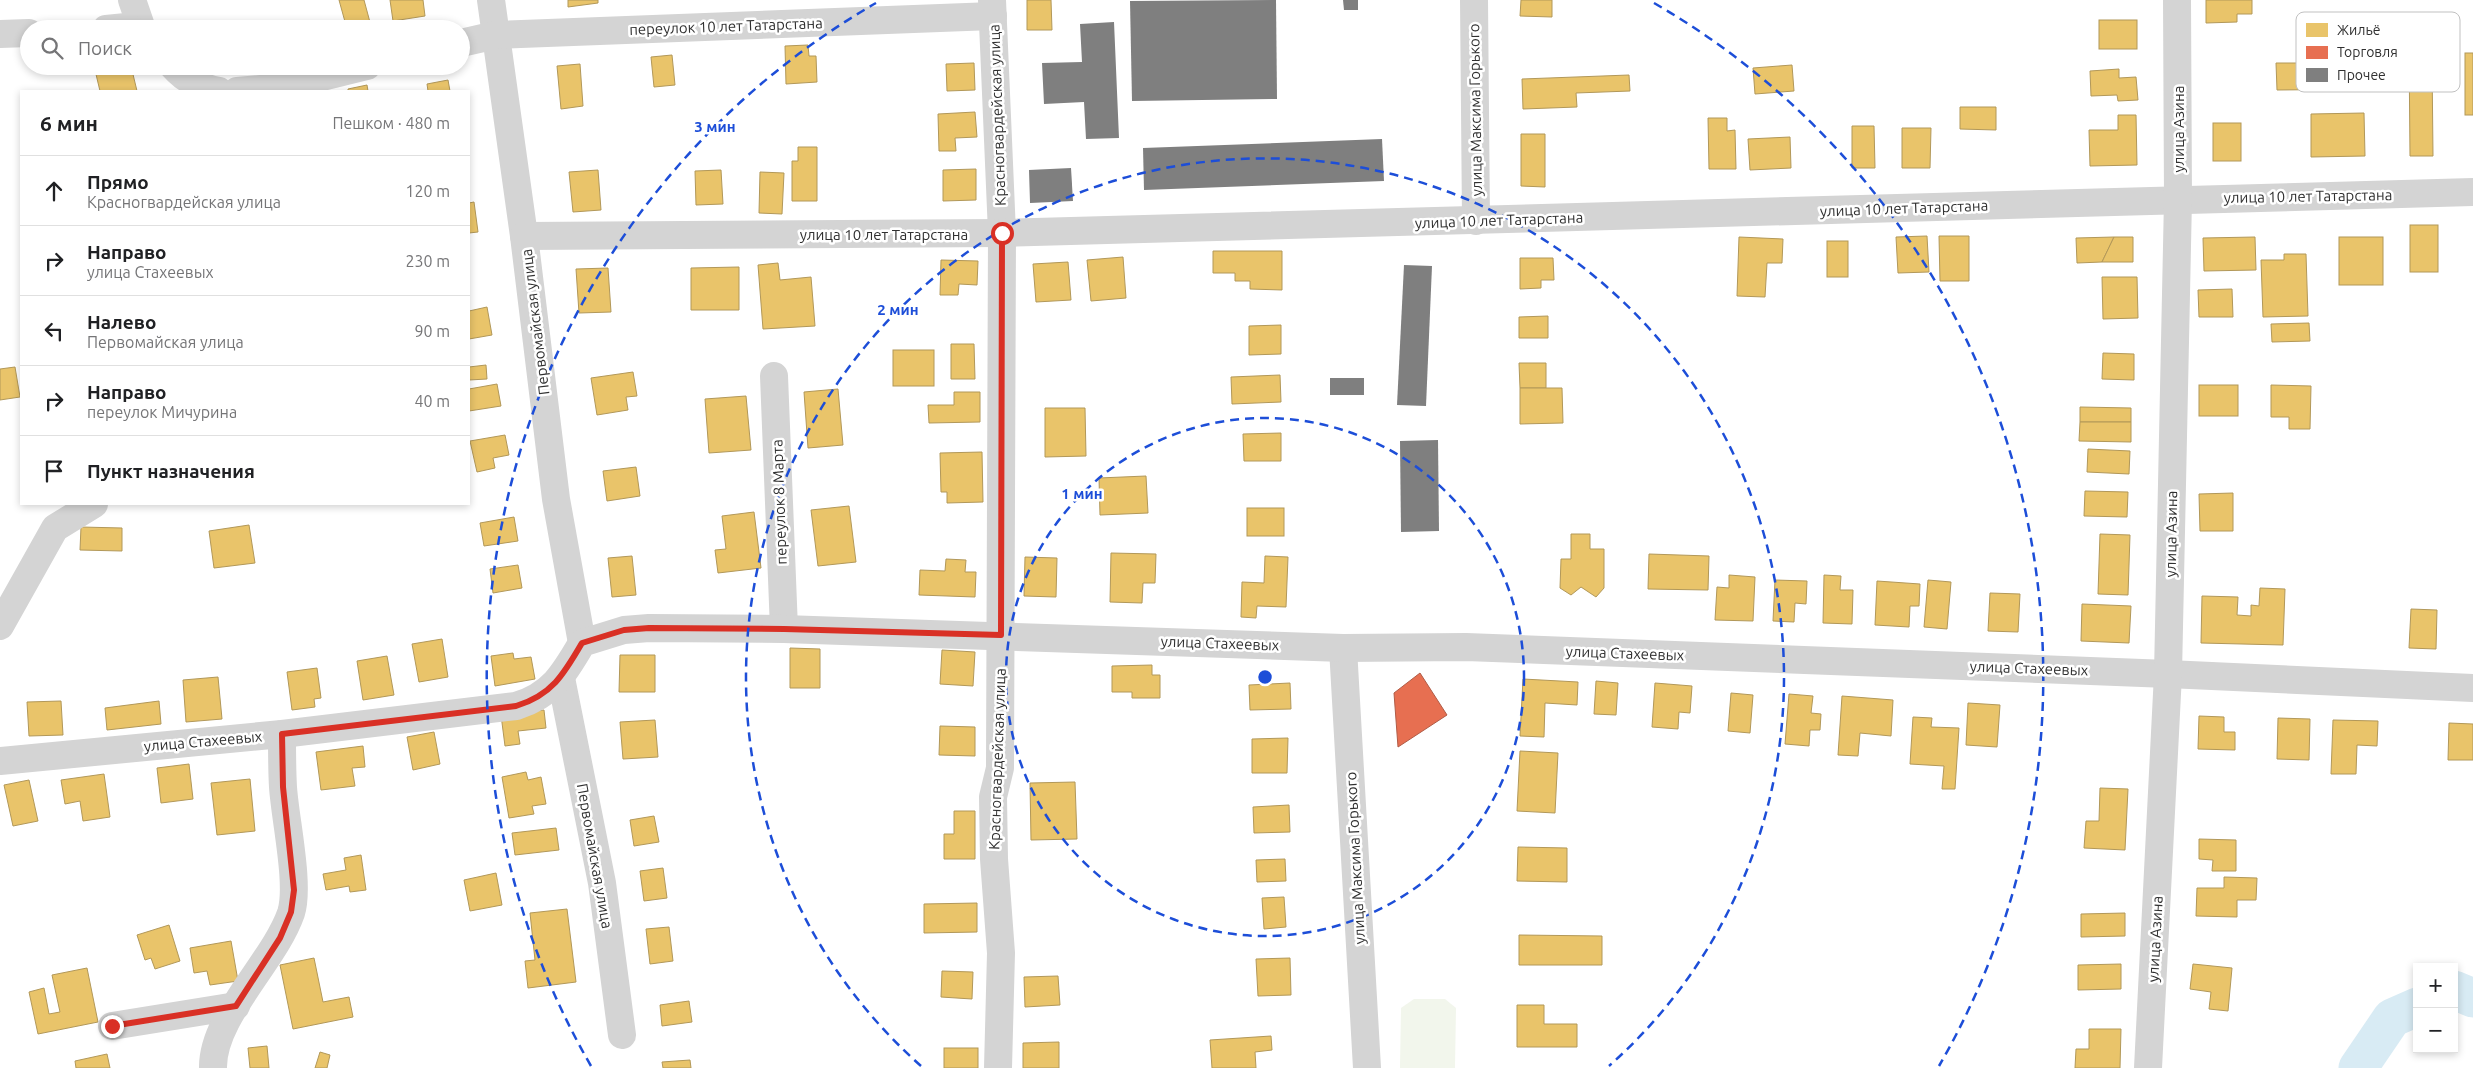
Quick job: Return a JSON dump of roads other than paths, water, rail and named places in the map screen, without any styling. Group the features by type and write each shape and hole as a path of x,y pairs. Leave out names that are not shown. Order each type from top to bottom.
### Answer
{"street":[{"path":"132,0 139,20"},
{"name":"Первомайская улица","path":"491,0 524,236 556,499 582,643"},
{"name":"улица Максима Горького","path":"1474,0 1476,221"},
{"name":"улица Азина","path":"2148,1068 2168,674 2178,199 2177,0"},
{"name":"переулок 10 лет Татарстана","path":"470,41 496,35 992,8"},
{"name":"Красногвардейская улица","path":"992,8 1002,233 1000,768 993,797 994,859 1001,953 998,1068"},
{"path":"0,34 20,33"},
{"path":"181,75 200,86 215,90"},
{"path":"259,90 282,87 331,75"},
{"name":"улица 10 лет Татарстана","path":"524,236 1002,233 2473,192"},
{"name":"переулок 8 Марта","path":"774,376 784,629"},
{"path":"0,626 55,528 92,505"},
{"name":"улица Стахеевых","path":"0,761 282,734 516,706 533,701 547,692 560,678 582,643 624,630 649,628 784,629 1001,635 1343,648 1466,647 2168,674 2473,688"},
{"name":"улица Максима Горького","path":"1343,648 1367,1068"},
{"name":"Первомайская улица","path":"560,678 602,884 622,1035"},
{"path":"213,1068 220,1034 280,938 291,912 294,890 283,787 282,734"},
{"path":"112,1026 236,1006"}],"waterway":[{"path":"2458,992 2473,998"},
{"path":"2358,1068 2392,1018 2415,1008"}]}
